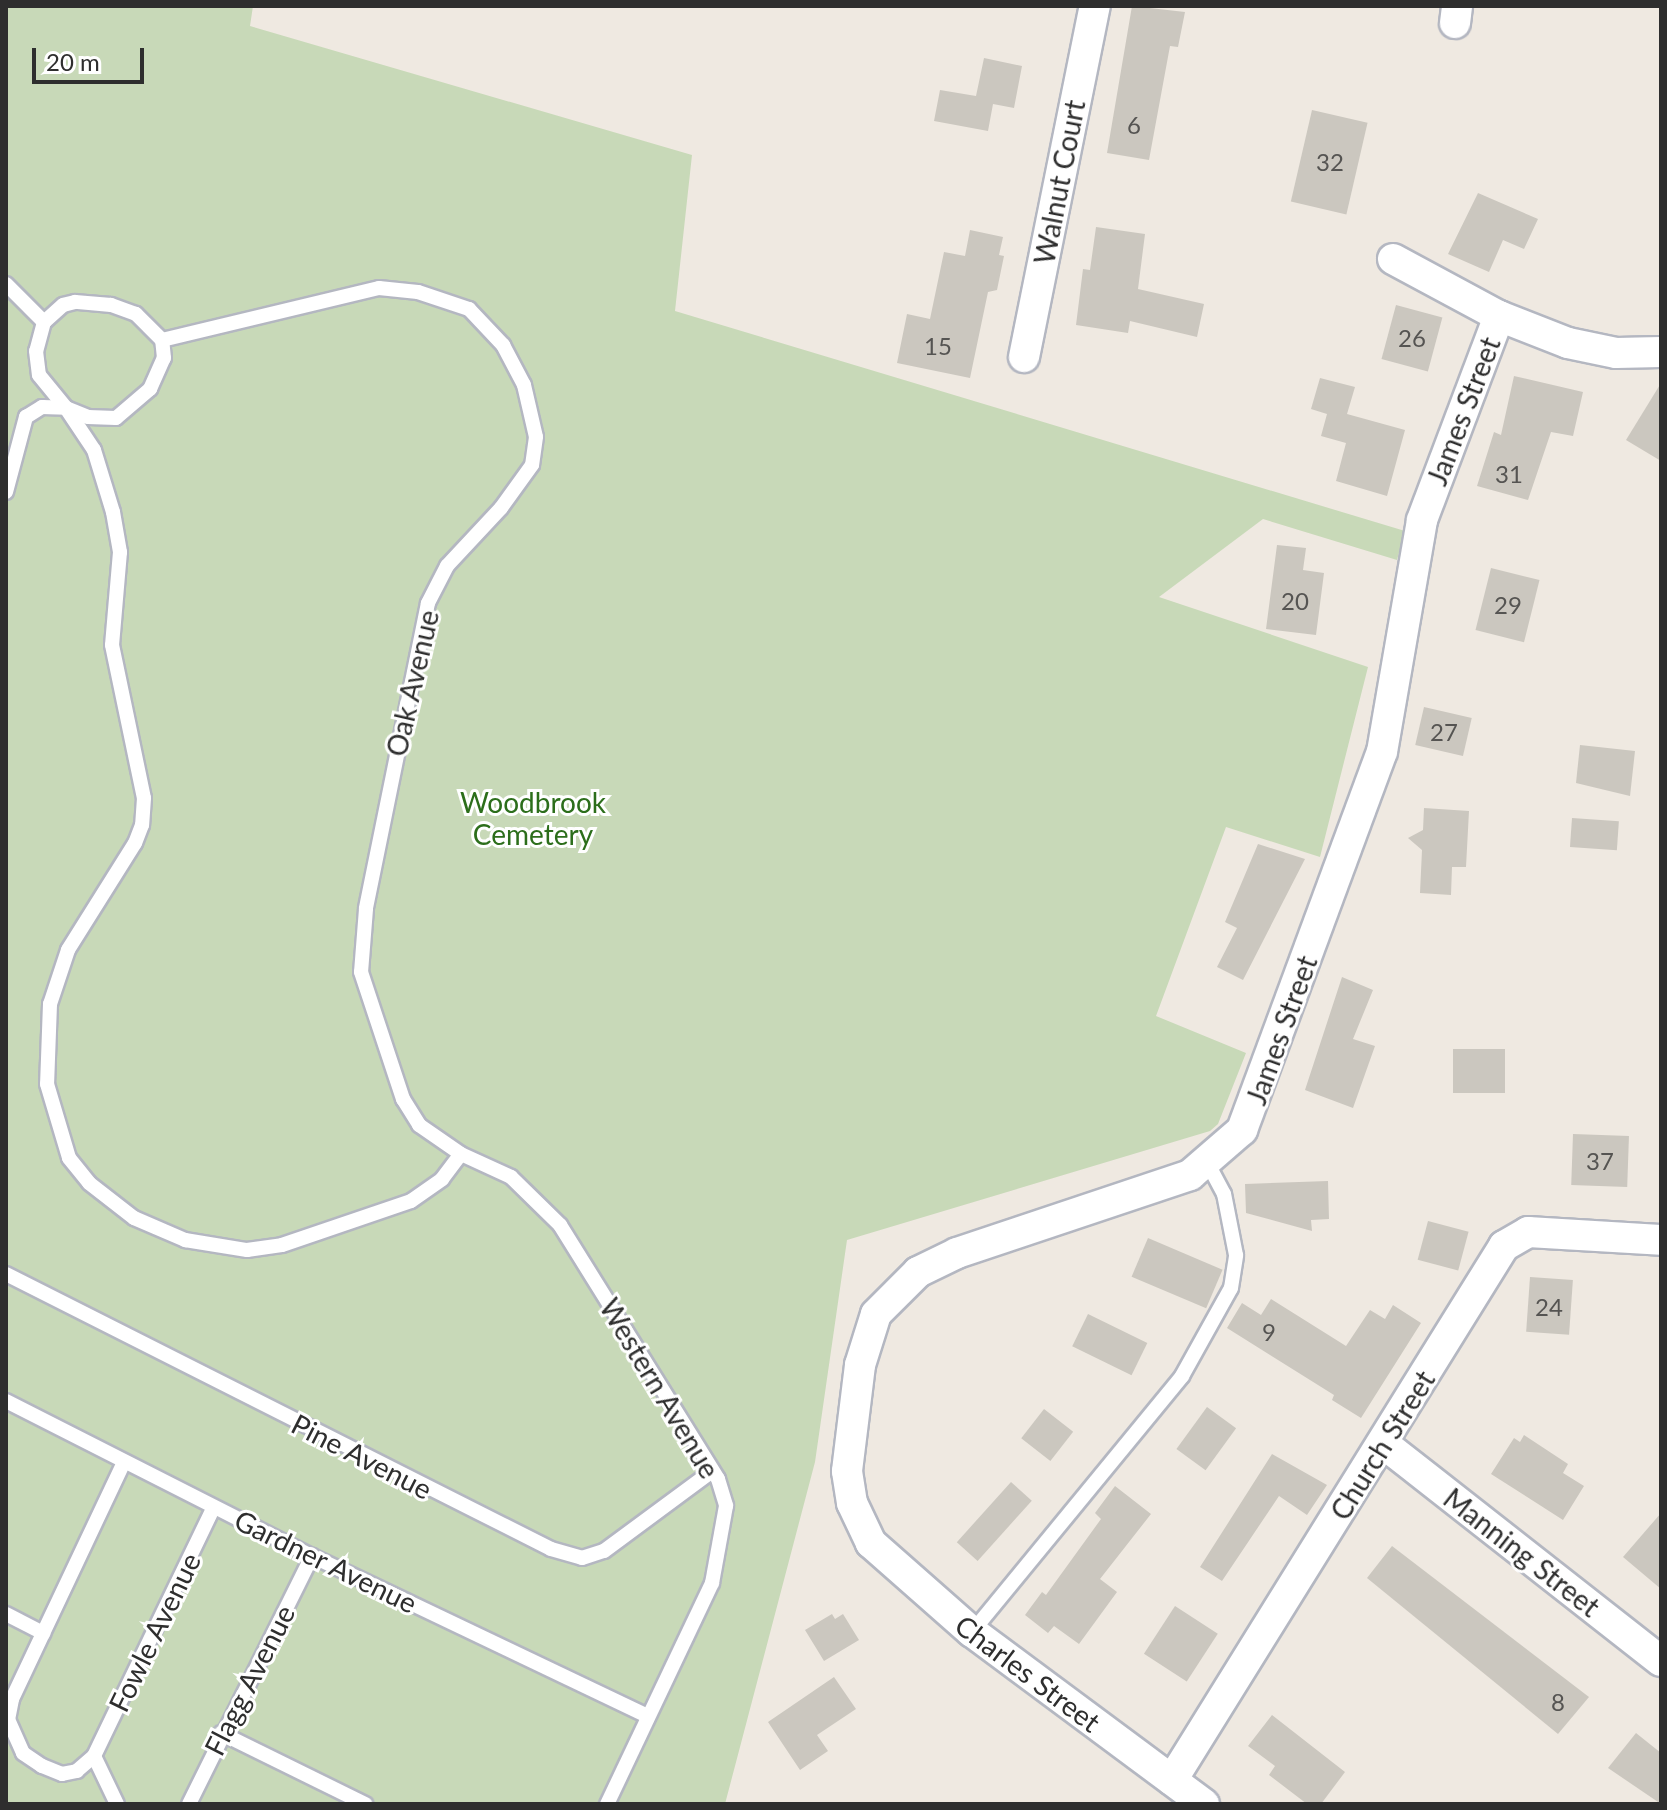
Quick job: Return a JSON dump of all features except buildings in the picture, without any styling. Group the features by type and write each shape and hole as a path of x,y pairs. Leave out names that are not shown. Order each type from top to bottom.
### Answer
{"street":[{"name":"Walnut Court","path":"1024,357 1095,6"},
{"path":"1393,259 1499,316 1590,350 1661,352"},
{"name":"James Street","path":"864,1531 850,1495 849,1440 867,1333 895,1290 957,1253 1174,1182 1208,1164 1248,1120 1382,752 1397,689 1407,587 1422,520 1499,316"},
{"name":"Church Street","path":"1172,1780 1509,1241 1535,1232 1661,1240"},
{"name":"Manning Street","path":"1384,1444 1661,1661"},
{"name":"Charles Street","path":"864,1531 884,1558 972,1632 1204,1804"}],"lane":[{"path":"6,284 44,322"},
{"name":"Oak Avenue","path":"162,340 379,288 418,292 469,309 503,345 524,385 536,437 532,465 501,508 447,566 428,603 366,909 361,972 403,1099 419,1125 461,1154"},
{"path":"6,492 26,417 42,407 66,408 102,420 130,412 150,389 164,358 162,340 136,314 111,305 63,305 44,322 36,351 39,375 66,408 94,450 113,512 120,552 112,645 144,798 135,843 68,950 55,981 45,1069 59,1136 69,1158 89,1183 134,1218 185,1240 247,1250 282,1245 411,1201 442,1179 461,1154"},
{"name":"Western Avenue","path":"461,1154 511,1177 560,1225 712,1471 726,1506 712,1583 607,1804"},
{"path":"972,1632 1182,1376 1231,1288 1237,1264 1229,1217 1208,1164"},
{"name":"Pine Avenue","path":"6,1274 472,1512 582,1558 604,1551 712,1471"},
{"name":"Gardner Avenue","path":"6,1401 312,1556 648,1716"},
{"path":"117,1804 90,1760 62,1774 42,1766 23,1753 10,1732 12,1699 124,1462"},
{"name":"Fowle Avenue","path":"90,1760 214,1507"},
{"name":"Flagg Avenue","path":"189,1804 221,1733 312,1556"},
{"path":"6,1614 43,1633"},
{"path":"221,1733 365,1804"}],"green space":[{"name":"Woodbrook Cemetery","path":"6,6 253,6 250,26 692,155 675,311 1405,531 1397,560 1263,519 1159,597 1368,667 1320,857 1226,827 1156,1016 1246,1053 1218,1124 1210,1131 847,1240 815,1462 725,1804 6,1804"}]}
